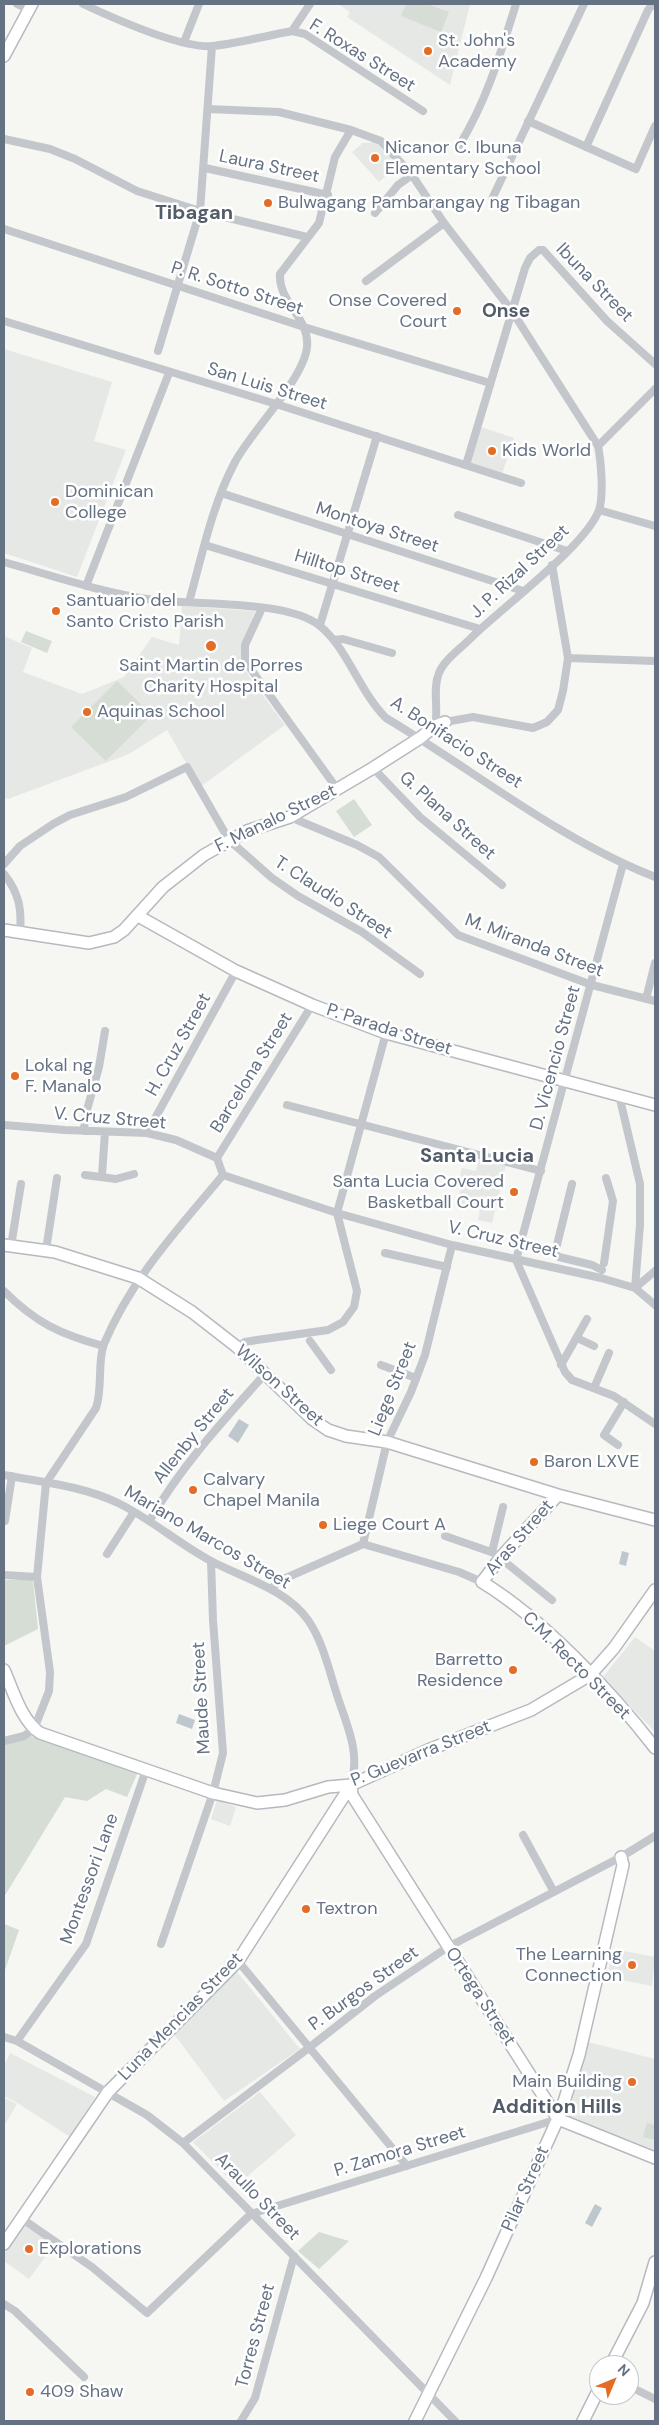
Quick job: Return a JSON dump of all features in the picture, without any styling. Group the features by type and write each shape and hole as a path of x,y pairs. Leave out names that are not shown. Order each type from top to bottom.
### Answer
{"street":[{"path":"4,56 30,7 17,4"},
{"name":"F. Roxas Street","path":"84,4 127,25 184,42 212,46 292,31 316,40 423,111"},
{"path":"184,42 199,4"},
{"path":"292,31 310,4"},
{"path":"459,146 477,118 486,96 516,4"},
{"path":"492,199 584,4"},
{"path":"586,147 648,10 653,4"},
{"path":"158,351 200,211 205,168 212,46"},
{"path":"208,109 279,112 351,130 382,141 412,176 444,223 512,312 598,446 600,459 599,510 655,526"},
{"path":"528,121 636,169 655,126"},
{"path":"190,602 221,493 240,454 276,404 304,357 307,347 304,327 279,284 280,274 319,223 338,151 351,130"},
{"path":"4,139 50,149 137,192 200,211 307,237"},
{"name":"Laura Street","path":"205,168 328,194"},
{"path":"374,213 398,185 412,176"},
{"path":"366,281 444,223"},
{"name":"P. R. Sotto Street","path":"4,229 304,327 490,383"},
{"name":"Ibuna Street","path":"512,312 525,268 536,252 543,250 608,321 655,364"},
{"path":"466,465 512,312"},
{"name":"San Luis Street","path":"4,321 168,373 276,404 520,483"},
{"path":"86,586 168,373"},
{"path":"598,446 655,389"},
{"path":"320,625 364,484 376,436"},
{"name":"Montoya Street","path":"221,493 523,591"},
{"name":"J. P. Rizal Street","path":"440,724 437,716 436,686 439,672 480,629 567,551 586,530 599,510"},
{"path":"458,515 567,551"},
{"name":"Hilltop Street","path":"206,545 480,629"},
{"name":"A. Bonifacio Street","path":"4,562 86,586 154,600 262,608 301,615 320,625 334,640 374,706 386,718 548,821 623,864 655,876"},
{"path":"440,724 473,717 532,728 547,722 558,710 568,658 552,565"},
{"path":"262,608 245,645 245,661 338,790"},
{"path":"334,640 343,640 392,653"},
{"path":"568,658 655,661"},
{"name":"F. Manalo Street","path":"4,930 89,943 103,941 124,930 163,887 204,855 229,840 290,817 374,768 440,724"},
{"name":"T. Claudio Street","path":"4,864 20,846 70,815 126,797 184,767 188,768 229,840 272,878 298,896 362,932 420,974"},
{"name":"G. Plana Street","path":"374,768 420,817 502,886"},
{"name":"M. Miranda Street","path":"290,817 357,845 379,857 458,935 592,985 655,1002"},
{"name":"D. Vicencio Street","path":"516,1260 592,985 623,864"},
{"path":"4,874 19,898 22,913 20,933"},
{"name":"P. Parada Street","path":"138,916 236,970 312,1005 386,1033 655,1105"},
{"path":"646,999 655,963"},
{"name":"H. Cruz Street","path":"147,1133 236,970"},
{"name":"Barcelona Street","path":"217,1158 312,1005"},
{"path":"86,1131 89,1105 99,1067 105,1031"},
{"path":"237,1347 246,1342 328,1330 343,1322 354,1307 356,1291 337,1213 386,1033"},
{"path":"619,1095 640,1184 639,1252 635,1288"},
{"path":"287,1104 541,1171"},
{"name":"V. Cruz Street","path":"4,1125 147,1133 176,1140 217,1158"},
{"path":"102,1176 105,1132"},
{"path":"4,1740 24,1736 34,1729 47,1698 50,1672 37,1577 46,1483 96,1408 100,1397 103,1346 138,1278 223,1176 217,1158"},
{"path":"85,1175 116,1179 134,1174"},
{"name":"V. Cruz Street","path":"223,1176 337,1213 452,1245 601,1278 635,1288 655,1304"},
{"path":"46,1250 57,1178"},
{"path":"572,1184 555,1253 558,1257 603,1266 613,1202 606,1178"},
{"path":"7,1246 20,1184"},
{"name":"Liege Street","path":"363,1544 387,1442 425,1355 452,1245"},
{"name":"Wilson Street","path":"7,1246 46,1250 76,1257 138,1278 192,1312 237,1347 312,1419 328,1430 346,1436 387,1442 558,1495 655,1520"},
{"path":"385,1253 447,1267"},
{"path":"516,1260 561,1365 572,1380 624,1402 655,1424"},
{"path":"635,1288 655,1271"},
{"path":"4,1291 41,1324 77,1339 103,1346"},
{"path":"561,1365 587,1319"},
{"path":"577,1338 594,1346"},
{"path":"310,1341 331,1370"},
{"path":"594,1388 609,1353"},
{"path":"381,1365 416,1378"},
{"name":"Allenby Street","path":"150,1520 169,1486 198,1448 265,1374"},
{"path":"618,1445 604,1434 624,1402"},
{"name":"Mariano Marcos Street","path":"4,1475 86,1491 116,1502 150,1520 211,1561 271,1589 307,1619 317,1638 354,1745 355,1771 351,1785"},
{"path":"5,1521 12,1476"},
{"name":"Aras Street","path":"482,1582 496,1554 558,1495"},
{"path":"496,1554 503,1507"},
{"path":"107,1554 134,1512"},
{"path":"445,1536 496,1554 552,1600"},
{"path":"271,1589 279,1581 363,1544"},
{"name":"C.M. Recto Street","path":"363,1544 458,1572 482,1582 543,1627 590,1675 655,1748"},
{"name":"Maude Street","path":"161,1944 213,1793 222,1752 211,1561"},
{"path":"4,1575 37,1577"},
{"name":"P. Guevarra Street","path":"34,1729 57,1740 213,1793 257,1803 285,1800 328,1787 351,1785 428,1750 531,1710 590,1675 614,1648 655,1590"},
{"path":"4,1670 24,1714 34,1729"},
{"name":"Montessori Lane","path":"17,2041 86,1944 146,1770"},
{"name":"Ortega Street","path":"351,1785 352,1795 558,2119"},
{"name":"Luna Mencias Street","path":"4,2244 108,2092 238,1961 351,1785"},
{"path":"523,1835 554,1892"},
{"name":"P. Burgos Street","path":"183,2143 310,2048 375,1996 448,1947 621,1857 655,1836"},
{"name":"Pilar Street","path":"415,2421 486,2278 558,2119 579,2056 623,1865 621,1857"},
{"path":"238,1961 363,2115 407,2166"},
{"name":"Araullo Street","path":"4,2037 17,2041 147,2115 183,2143 455,2421"},
{"path":"558,2119 655,2158"},
{"name":"P. Zamora Street","path":"251,2214 558,2119"},
{"path":"21,2218 92,2268 147,2313 251,2214"},
{"name":"Torres Street","path":"242,2421 255,2398 294,2256"},
{"path":"616,2355 643,2303 654,2261"},
{"path":"4,2304 15,2312 84,2377"},
{"path":"639,2391 655,2399"},
{"path":"583,2421 591,2405"}],"shaded area":[{"name":"St. John's Academy","path":"338,4 470,4 450,85 347,17 350,12"},
{"path":"406,4 427,4 449,12 441,32 401,16"},
{"name":"Nicanor C. Ibuna Elementary School","path":"378,142 397,165 379,182 352,152 363,143"},
{"name":"Dominican College","path":"4,349 112,382 94,441 126,450 77,577 4,553"},
{"name":"Kids World","path":"481,427 514,438 502,474 469,463"},
{"path":"182,606 255,611 242,648 242,663 250,678 285,725 200,787 167,730 129,754 8,799 4,798 4,636 32,648 23,672 82,694 124,677 152,637 179,645"},
{"path":"26,631 52,641 47,653 21,642"},
{"path":"117,681 152,715 106,761 71,727"},
{"path":"354,799 372,825 354,837 336,811"},
{"path":"479,1158 506,1165 492,1223 478,1220 480,1209 457,1203 462,1183 459,1181 462,1168 476,1171"},
{"path":"239,1419 249,1425 238,1443 228,1436"},
{"path":"622,1551 629,1553 626,1566 619,1564"},
{"path":"4,1580 33,1580 38,1629 4,1646"},
{"path":"635,1637 655,1651 655,1732 603,1677"},
{"path":"179,1714 195,1720 192,1729 176,1723"},
{"path":"28,1735 138,1772 127,1797 106,1789 87,1801 65,1797 4,1897 4,1743"},
{"path":"217,1800 236,1807 230,1826 211,1819"},
{"path":"4,1924 19,1930 5,1970 4,1970"},
{"name":"The Learning Connection","path":"613,1949 655,1957 652,1986 607,1977"},
{"path":"237,1972 300,2049 224,2101 174,2034"},
{"path":"588,2042 655,2059 655,2150 568,2116"},
{"path":"10,2053 95,2097 70,2137 4,2096 4,2066"},
{"path":"260,2092 296,2135 236,2186 193,2142"},
{"path":"4,2098 17,2104 4,2126"},
{"path":"647,2123 655,2125 655,2140 643,2137"},
{"path":"595,2204 602,2208 592,2227 585,2223"},
{"name":"Explorations","path":"25,2224 54,2245 29,2279 4,2261 4,2254"},
{"path":"319,2232 349,2241 319,2269 298,2251"}],"place":[{"name":"St. John's Academy","path":"428,51"},
{"name":"Nicanor C. Ibuna Elementary School","path":"375,158"},
{"name":"Bulwagang Pambarangay ng Tibagan","path":"268,203"},
{"name":"Onse Covered Court","path":"457,311"},
{"name":"Kids World","path":"492,451"},
{"name":"Dominican College","path":"55,502"},
{"name":"Santuario del Santo Cristo Parish","path":"56,611"},
{"name":"Saint Martin de Porres Charity Hospital","path":"211,646"},
{"name":"Aquinas School","path":"87,712"},
{"name":"Lokal ng F. Manalo","path":"15,1076"},
{"name":"Santa Lucia Covered Basketball Court","path":"514,1192"},
{"name":"Baron LXVE","path":"534,1462"},
{"name":"Calvary Chapel Manila","path":"193,1490"},
{"name":"Liege Court A","path":"323,1525"},
{"name":"Barretto Residence","path":"513,1670"},
{"name":"Textron","path":"306,1909"},
{"name":"The Learning Connection","path":"632,1965"},
{"name":"Main Building","path":"632,2082"},
{"name":"Explorations","path":"29,2249"},
{"name":"409 Shaw","path":"30,2392"}],"district":[{"name":"Tibagan","path":"194,214"},
{"name":"Onse","path":"506,312"},
{"name":"Santa Lucia","path":"477,1157"},
{"name":"Addition Hills","path":"557,2108"}]}
